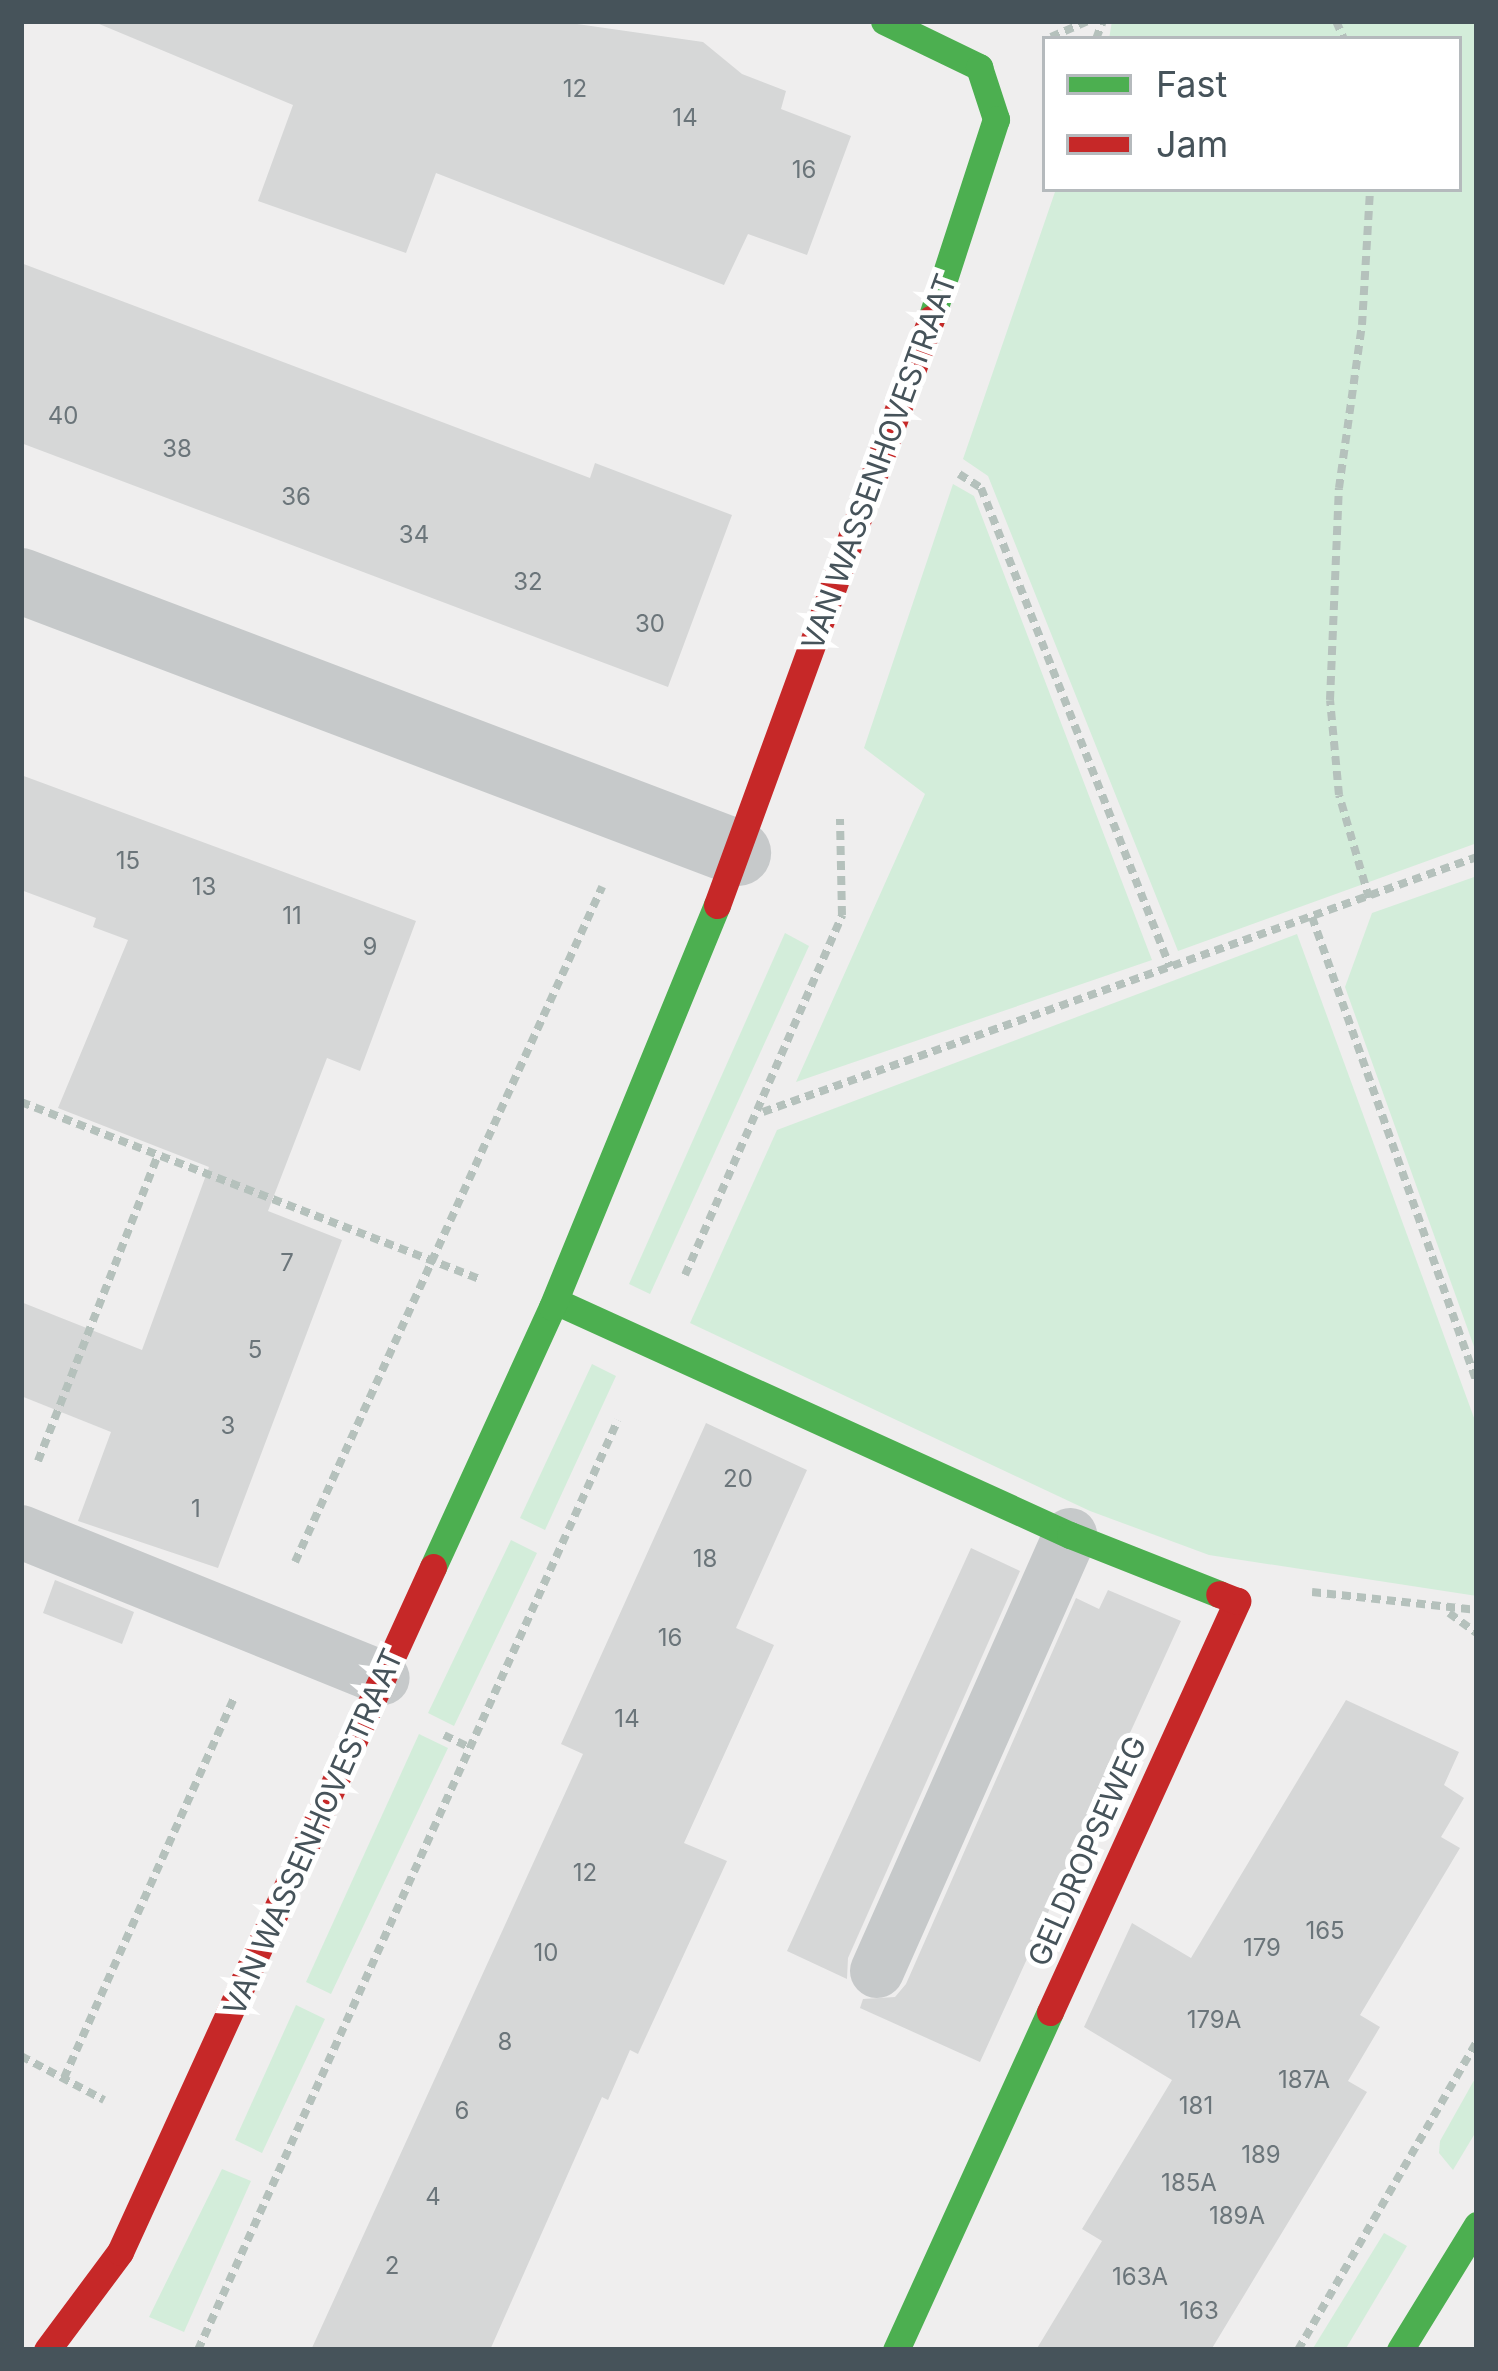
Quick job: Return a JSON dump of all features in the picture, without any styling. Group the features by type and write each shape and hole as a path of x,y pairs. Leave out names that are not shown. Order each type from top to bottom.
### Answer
{"street":[{"name":"VAN WASSENHOVESTRAAT","path":"47,2350 121,2252 554,1304 738,853 986,166 996,119 979,67 884,21"},
{"path":"21,581 738,853"},
{"path":"554,1304 1070,1535 1237,1601"},
{"name":"GELDROPSEWEG","path":"896,2350 1237,1601"},
{"path":"1400,2350 1477,2225"}],"lane":[{"path":"25,1507 263,1632 383,1678"},
{"path":"877,1971 1070,1535"}],"path":[{"path":"1053,36 1088,21"},
{"path":"1369,898 1335,772 1330,700 1339,488 1362,325 1370,192"},
{"path":"943,464 981,488 1170,967"},
{"path":"64,2078 430,1260 635,816"},
{"path":"761,1112 1477,857"},
{"path":"1312,917 1477,1383"},
{"path":"21,1102 554,1304"},
{"path":"25,1507 158,1155"},
{"path":"1237,1601 1286,1589 1446,1611 1477,1610"},
{"path":"1446,1611 1477,1633"},
{"path":"1298,2350 1477,2041"}],"green space":[{"path":"1112,21 1477,21 1477,843 1178,951 988,476 963,459 1055,192 1462,192 1462,36 1110,36"},
{"path":"953,484 974,496 1152,960 796,1082 925,794 864,748"},
{"path":"1477,876 1477,1355 1345,987 1372,913"},
{"path":"785,933 809,946 650,1294 629,1284"},
{"path":"1297,934 1477,1426 1477,1596 1209,1555 1090,1511 690,1323 777,1130"},
{"path":"592,1364 616,1376 545,1530 520,1518"},
{"path":"511,1540 537,1553 454,1726 428,1713"},
{"path":"419,1734 448,1748 331,1994 306,1982"},
{"path":"296,2005 325,2019 262,2153 235,2140"},
{"path":"1477,2075 1477,2130 1453,2170 1439,2153 1440,2141"},
{"path":"222,2169 251,2181 184,2332 149,2317"},
{"path":"1384,2233 1407,2246 1345,2350 1312,2350"}],"building":[{"path":"92,21 556,21 703,42 742,74 786,91 781,109 851,136 807,255 748,234 724,285 436,173 406,253 258,201 293,105"},
{"path":"21,263 590,478 595,463 732,515 668,687 21,443"},
{"path":"21,775 416,921 360,1071 327,1058 268,1211 342,1240 218,1568 78,1521 111,1432 21,1396 21,1302 142,1350 209,1167 58,1108 128,940 93,927 96,918 21,890"},
{"path":"706,1423 807,1470 736,1628 774,1645 684,1843 727,1861 638,2054 630,2050 608,2100 602,2097 490,2350 311,2350 583,1754 561,1744"},
{"path":"971,1548 1020,1571 848,1958 847,1979 787,1951"},
{"path":"55,1580 134,1612 122,1644 43,1613"},
{"path":"1108,1590 1181,1621 980,2062 860,2008 863,1999 895,1997 906,1984 1076,1598 1099,1609"},
{"path":"1346,1700 1459,1752 1444,1785 1464,1798 1441,1837 1460,1848 1360,2015 1380,2027 1348,2081 1367,2092 1211,2350 1036,2350 1102,2241 1082,2229 1172,2080 1084,2027 1132,1923 1191,1958"}],"traffic: fast":[{"path":"884,21 979,67 996,119 931,319"},
{"path":"433,1567 552,1307 717,905"},
{"path":"555,1301 1070,1535 1219,1594"},
{"path":"896,2350 1050,2012"},
{"path":"1400,2350 1477,2225"}],"traffic: jam":[{"path":"717,905 931,319"},
{"path":"47,2350 120,2252 433,1567"},
{"path":"1050,2012 1237,1601 1219,1594"}]}
